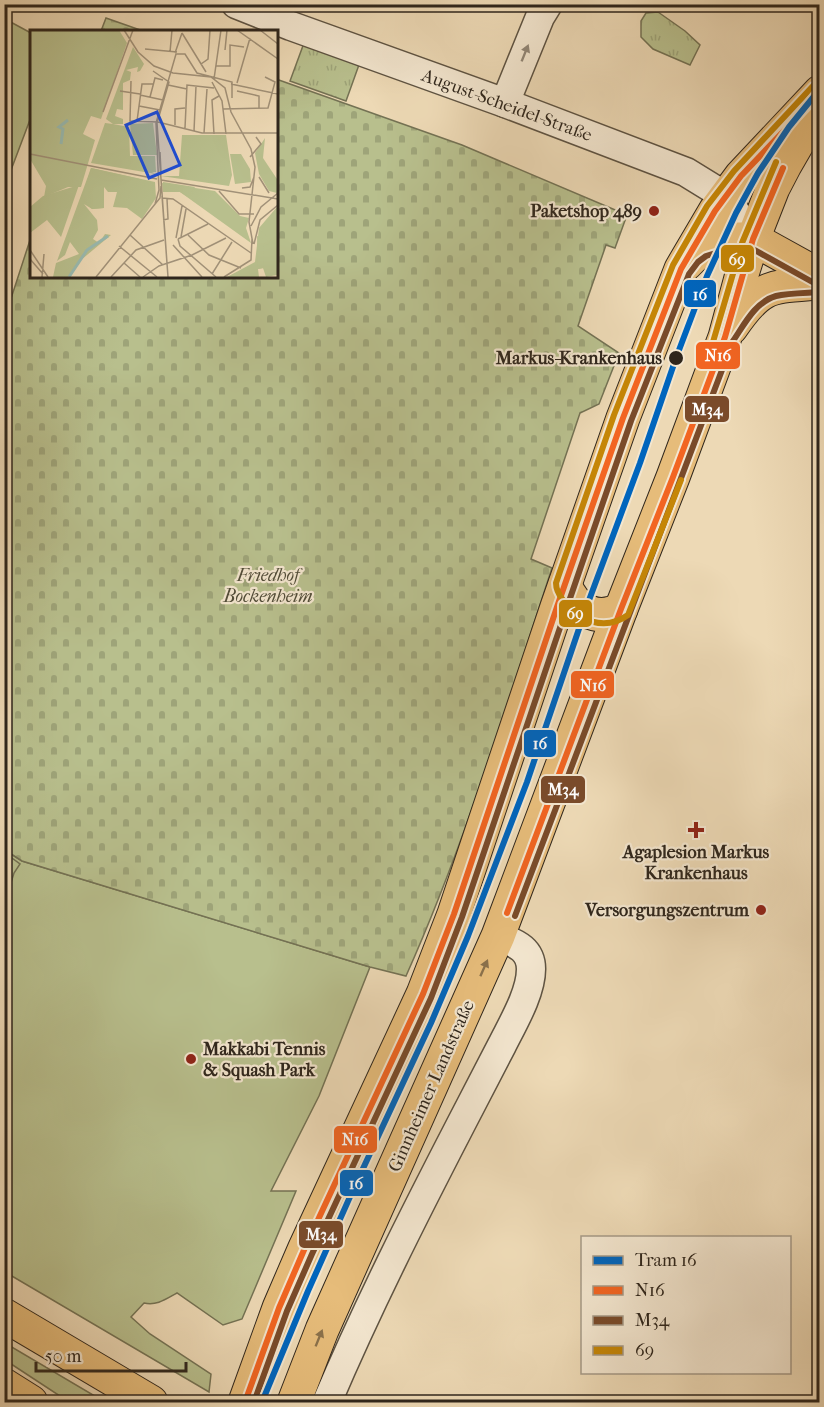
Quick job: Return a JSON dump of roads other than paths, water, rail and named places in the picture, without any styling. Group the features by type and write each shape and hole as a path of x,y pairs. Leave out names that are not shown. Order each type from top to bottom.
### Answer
{"main road":[{"path":"245,1402 279,1308 423,994 454,914 623,418 681,269 725,196 772,141 819,92"},
{"name":"Ginnheimer Landstraße","path":"306,1399 322,1330 498,936 725,337 753,239 773,188 795,145 819,107"},
{"path":"681,269 702,248 723,241 753,239 819,276"},
{"path":"725,337 745,307 761,293 774,287 819,283"},
{"path":"565,585 573,601 585,610 604,615 621,609"},
{"path":"4,1316 151,1402"},
{"path":"4,1385 31,1402"}],"street":[{"name":"August-Scheidel-Straße","path":"236,4 297,15 505,103 669,165 725,196 753,239"},
{"path":"505,103 548,4"},
{"path":"306,1399 411,1222 511,1029 527,990 531,962 521,946 498,936"}],"tram line":[{"name":"16","path":"262,1402 308,1291 431,1023 468,936 527,782 585,611 707,276 736,213 758,173 789,127 820,89"}],"place":[{"name":"Paketshop 489","path":"654,211"},
{"name":"Markus-Krankenhaus","path":"676,358"},
{"name":"Agaplesion Markus Krankenhaus","path":"696,830"},
{"name":"Versorgungszentrum","path":"761,910"},
{"name":"Makkabi Tennis & Squash Park","path":"191,1059"}],"park label":[{"name":"Friedhof Bockenheim","path":"268,585"}]}
